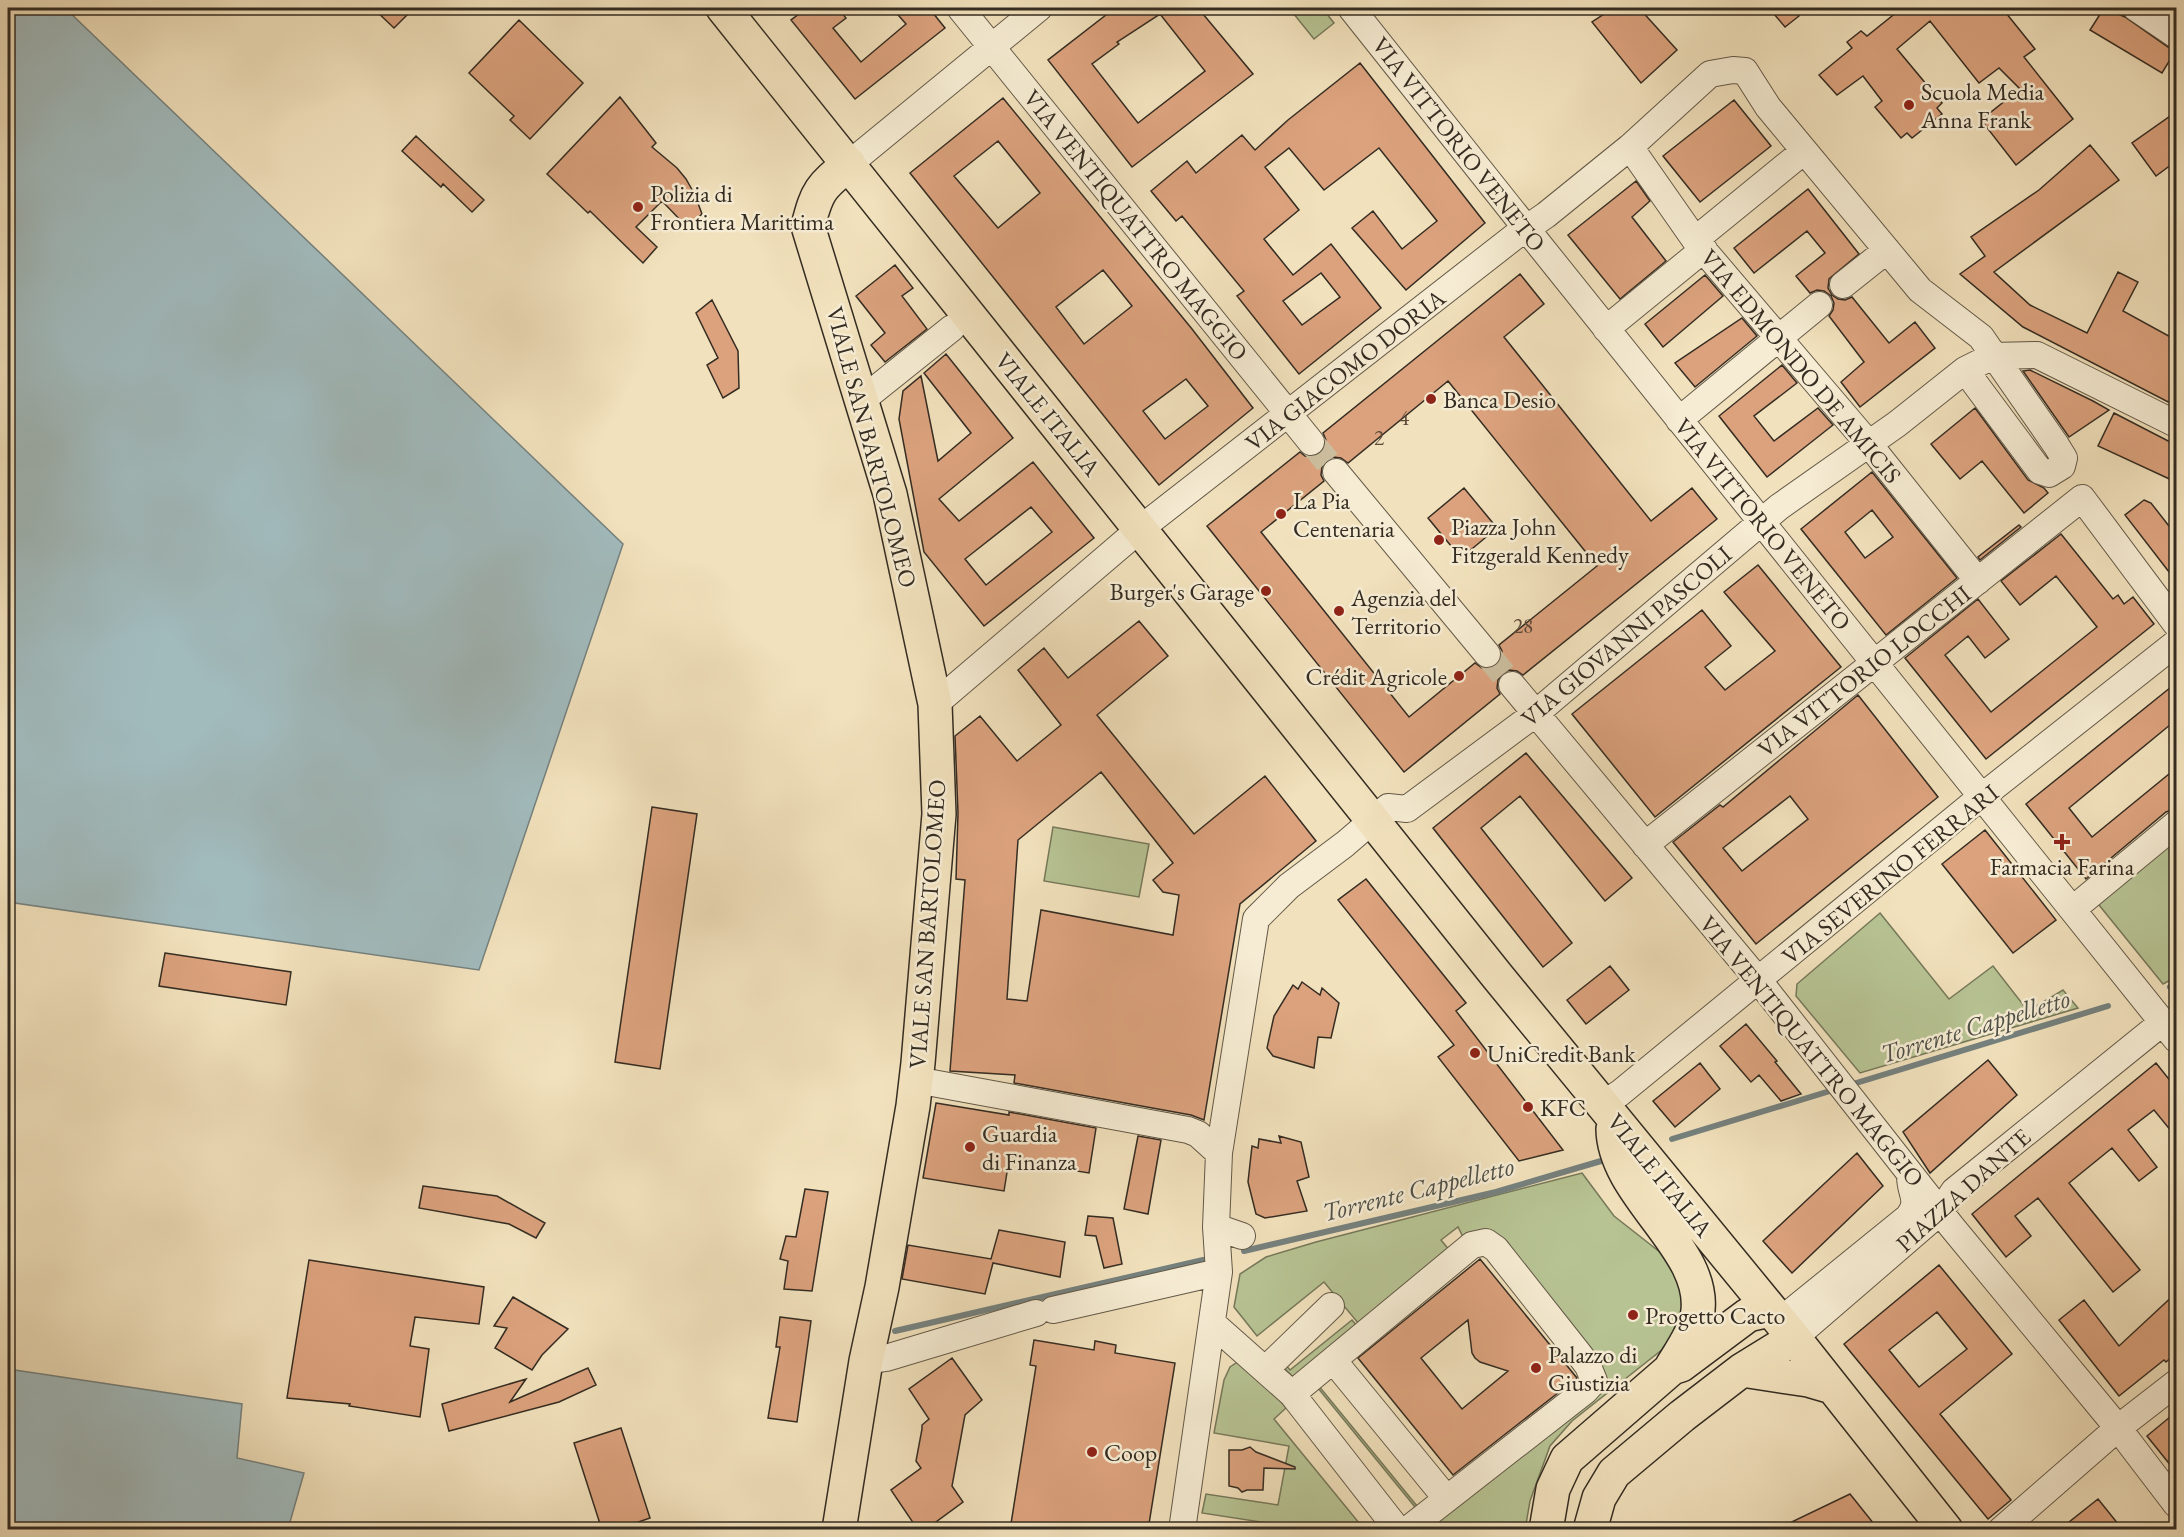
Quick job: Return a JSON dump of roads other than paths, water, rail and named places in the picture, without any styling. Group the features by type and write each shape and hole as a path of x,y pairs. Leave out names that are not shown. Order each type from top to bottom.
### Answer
{"main road":[{"name":"VIALE ITALIA","path":"723,8 1373,820 1946,1530"},
{"name":"VIALE SAN BARTOLOMEO","path":"839,1530 866,1361 882,1287 916,1080 939,814 935,704 890,494 808,226 815,200 826,182 849,164"},
{"path":"1546,1530 1553,1489 1567,1459 1672,1368 1691,1333 1696,1318 1698,1291 1690,1269 1676,1244 1654,1217 1628,1177 1613,1143 1608,1111"},
{"path":"1590,1530 1599,1498 1614,1473 1742,1370 1781,1323 1748,1315 1681,1365 1672,1368"},
{"path":"1742,1370 1808,1380 1832,1387"}],"street":[{"name":"VIA VENTIQUATTRO MAGGIO","path":"960,8 1311,442"},
{"path":"849,164 1038,8"},
{"path":"2136,8 2176,35"},
{"name":"VIA VITTORIO VENETO","path":"1358,9 1606,329 2170,1031"},
{"name":"VIA GIACOMO DORIA","path":"935,704 1140,529 1630,147 1710,74 1733,70 1745,71 1757,92 1804,151"},
{"name":"VIA EDMONDO DE AMICIS","path":"1630,147 1700,245 1868,443 1978,581"},
{"path":"1606,329 1804,151 1920,290 1981,337 2064,459 2062,466 2046,475 2040,471 1965,370"},
{"path":"1843,285 1887,250"},
{"path":"1679,420 1819,305"},
{"path":"862,400 952,328"},
{"path":"1993,356 2037,355 2176,424"},
{"name":"VIA GIOVANNI PASCOLI","path":"1373,820 1388,807 1407,809 1535,714 1779,507 1897,424 1965,370 1993,356"},
{"path":"1342,479 1487,654"},
{"name":"VIA VITTORIO LOCCHI","path":"1645,844 2082,498 2176,624"},
{"name":"VIA SEVERINO FERRARI","path":"1608,1111 1620,1093 1983,796 2176,643"},
{"name":"VIA VENTIQUATTRO MAGGIO","path":"1512,685 1759,981 1940,1212 2118,1428 2176,1504"},
{"path":"1182,1530 1219,1272 1216,1227 1219,1153 1256,919 1289,886 1373,820"},
{"path":"2073,909 2176,824"},
{"name":"PIAZZA DANTE","path":"1781,1323 1940,1212 1954,1191 2170,1031"},
{"path":"916,1080 1188,1130 1198,1134 1219,1153"},
{"name":"PIAZZA DANTE","path":"1781,1323 1908,1217 1916,1200 1910,1188 1910,1173"},
{"path":"1216,1227 1242,1236"},
{"path":"1292,1394 1472,1245 1486,1242 1496,1249 1588,1366 1594,1381 1585,1391 1407,1530"},
{"path":"866,1361 886,1358 1045,1311 1219,1272"},
{"path":"1265,1370 1331,1306"},
{"path":"1212,1323 1292,1394 1398,1530"},
{"path":"1333,1360 1446,1498"},
{"path":"2001,1530 2118,1428 2176,1383"}],"water":[{"path":"8,8 65,8 623,544 479,970 8,902"},
{"path":"8,1369 242,1404 237,1458 304,1473 288,1529 8,1529"}],"waterway":[{"name":"Torrente Cappelletto","path":"2170,987 2176,983"},
{"name":"Torrente Cappelletto","path":"1853,1084 2108,1006"},
{"name":"Torrente Cappelletto","path":"1672,1139 1830,1091"},
{"name":"Torrente Cappelletto","path":"1244,1251 1496,1192 1601,1161"},
{"name":"Torrente Cappelletto","path":"895,1331 1203,1260"}],"tunnel":[{"path":"1311,442 1336,472"},
{"path":"1487,654 1512,685"}],"place":[{"name":"Scuola Media Anna Frank","path":"1909,105"},
{"name":"Polizia di Frontiera Marittima","path":"638,207"},
{"name":"Banca Desio","path":"1431,399"},
{"name":"La Pia Centenaria","path":"1281,514"},
{"name":"Piazza John Fitzgerald Kennedy","path":"1439,540"},
{"name":"Burger's Garage","path":"1266,591"},
{"name":"Agenzia del Territorio","path":"1339,611"},
{"name":"Crédit Agricole","path":"1459,676"},
{"name":"Farmacia Farina","path":"2062,842"},
{"name":"UniCredit Bank","path":"1475,1053"},
{"name":"KFC","path":"1528,1107"},
{"name":"Guardia di Finanza","path":"970,1147"},
{"name":"Progetto Cacto","path":"1633,1315"},
{"name":"Palazzo di Giustizia","path":"1536,1368"},
{"name":"Coop","path":"1092,1452"}]}
